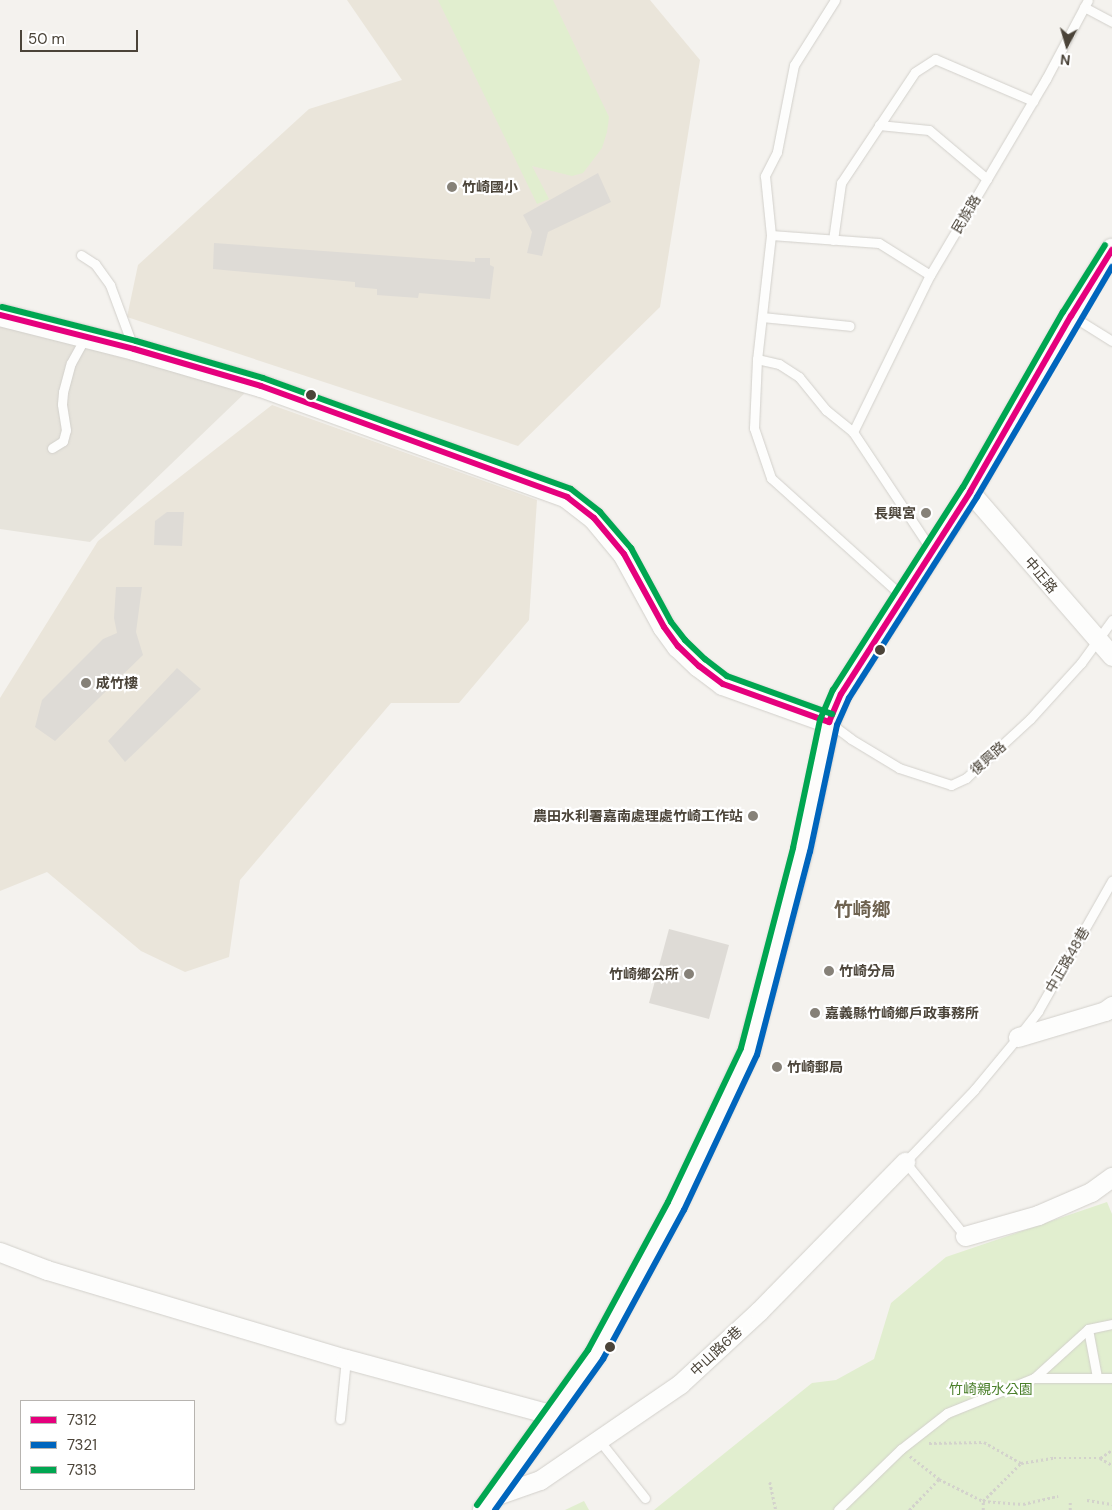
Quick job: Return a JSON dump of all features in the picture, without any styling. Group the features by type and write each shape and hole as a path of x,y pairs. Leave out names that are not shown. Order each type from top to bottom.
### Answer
{"street":[{"path":"489,1503 554,1415 595,1355 676,1206 749,1051 802,850 829,722 841,694 970,492 1070,316 1112,250"},
{"path":"0,315 134,349 260,386 567,497 594,518 624,554 664,627 678,646 699,666 723,684 829,722"},
{"name":"中正路","path":"970,492 1097,641 1112,656"},
{"path":"1018,1037 1090,1016 1112,1006"},
{"name":"中山路6巷","path":"489,1503 540,1480 680,1384 759,1311 905,1162"},
{"path":"965,1236 1038,1216 1091,1192 1112,1177"},
{"path":"0,1252 47,1270 346,1359 554,1415"}],"lane":[{"path":"835,0 794,65 777,152 765,176 771,235 757,359 754,428 771,478 903,597"},
{"path":"1086,4 1112,22"},
{"name":"民族路","path":"853,432 930,275 1033,101 1086,4"},
{"path":"833,240 840,183 915,72 935,59 1033,101"},
{"path":"879,125 928,130 987,179"},
{"path":"771,235 879,243 930,275"},
{"path":"81,255 95,264 110,284 134,349"},
{"path":"1070,316 1112,341"},
{"path":"762,317 850,326"},
{"path":"52,448 64,441 66,430 62,404 63,392 71,363 85,338"},
{"path":"757,359 779,364 799,377 826,410 853,432 932,552"},
{"name":"復興路","path":"829,722 850,740 899,768 951,785 966,778 1030,719 1081,663 1112,620"},
{"name":"中正路48巷","path":"1018,1037 1038,1011 1112,881"},
{"name":"中山路6巷","path":"905,1162 974,1090 1018,1037"},
{"path":"905,1162 965,1236"},
{"path":"838,1510 905,1447 946,1413 1034,1378 1088,1329 1112,1324"},
{"path":"1088,1329 1097,1377"},
{"path":"340,1420 346,1359"},
{"path":"1034,1378 1112,1378"},
{"path":"599,1440 645,1498"}],"path":[{"path":"905,1447 984,1442 1021,1462 1054,1458 1100,1458 1112,1465"},
{"path":"905,1447 939,1479 984,1501 1023,1504 1058,1496"},
{"path":"1100,1458 1112,1450"},
{"path":"982,1510 984,1501 1021,1462"},
{"path":"909,1510 939,1479"},
{"path":"770,1482 776,1510"},
{"path":"1070,1500 1070,1510"},
{"path":"1087,1500 1112,1504"}],"shaded area":[{"name":"竹崎國小","path":"347,0 650,0 700,60 660,307 518,446 127,317 138,265 309,109 402,80"},
{"path":"0,325 247,391 90,542 0,529"},
{"path":"272,405 537,500 529,620 459,703 391,703 240,880 229,957 185,972 141,951 47,872 0,891 0,698 98,541"}],"green space":[{"path":"438,0 553,0 609,117 602,148 583,173 572,176 532,166 549,199 537,204"},
{"name":"竹崎親水公園","path":"1107,1202 1112,1214 1112,1510 654,1510 812,1383 836,1380 874,1359 891,1303 946,1257"},
{"path":"584,1501 589,1510 565,1510"}],"building":[{"path":"598,173 611,202 548,232 542,256 527,253 532,232 523,215"},
{"path":"214,243 475,262 475,258 490,258 490,265 494,267 490,299 419,293 418,298 377,295 377,289 355,287 355,282 213,269"},
{"path":"167,512 184,512 182,546 154,545 155,521"},
{"name":"成竹樓","path":"116,587 142,587 136,632 143,655 55,741 35,727 42,700 103,639 117,633 114,618"},
{"path":"177,668 201,689 125,762 108,741"},
{"name":"竹崎鄉公所","path":"669,929 729,945 709,1019 649,1003"}],"transit line":[{"name":"7313","path":"477,1505 588,1350 668,1202 741,1048 793,848 820,720 833,690 963,487 1063,312 1105,245"},
{"name":"7312","path":"829,722 841,694 970,492 1071,316 1112,250"},
{"name":"7321","path":"495,1510 603,1359 684,1210 757,1055 810,852 837,725 849,698 977,497 1112,267"},
{"name":"7313","path":"2,307 136,341 263,378 571,489 600,512 631,548 671,622 685,640 705,659 727,676 832,714"},
{"name":"7312","path":"0,315 134,349 261,386 567,497 594,518 624,554 664,627 678,646 699,666 723,684 829,722"}],"place":[{"name":"竹崎國小","path":"452,187"},
{"name":"長興宮","path":"926,513"},
{"name":"成竹樓","path":"86,683"},
{"name":"農田水利署嘉南處理處竹崎工作站","path":"753,816"},
{"name":"竹崎分局","path":"829,971"},
{"name":"竹崎鄉公所","path":"689,974"},
{"name":"嘉義縣竹崎鄉戶政事務所","path":"815,1013"},
{"name":"竹崎郵局","path":"777,1067"}],"district":[{"name":"竹崎鄉","path":"862,910"}]}
